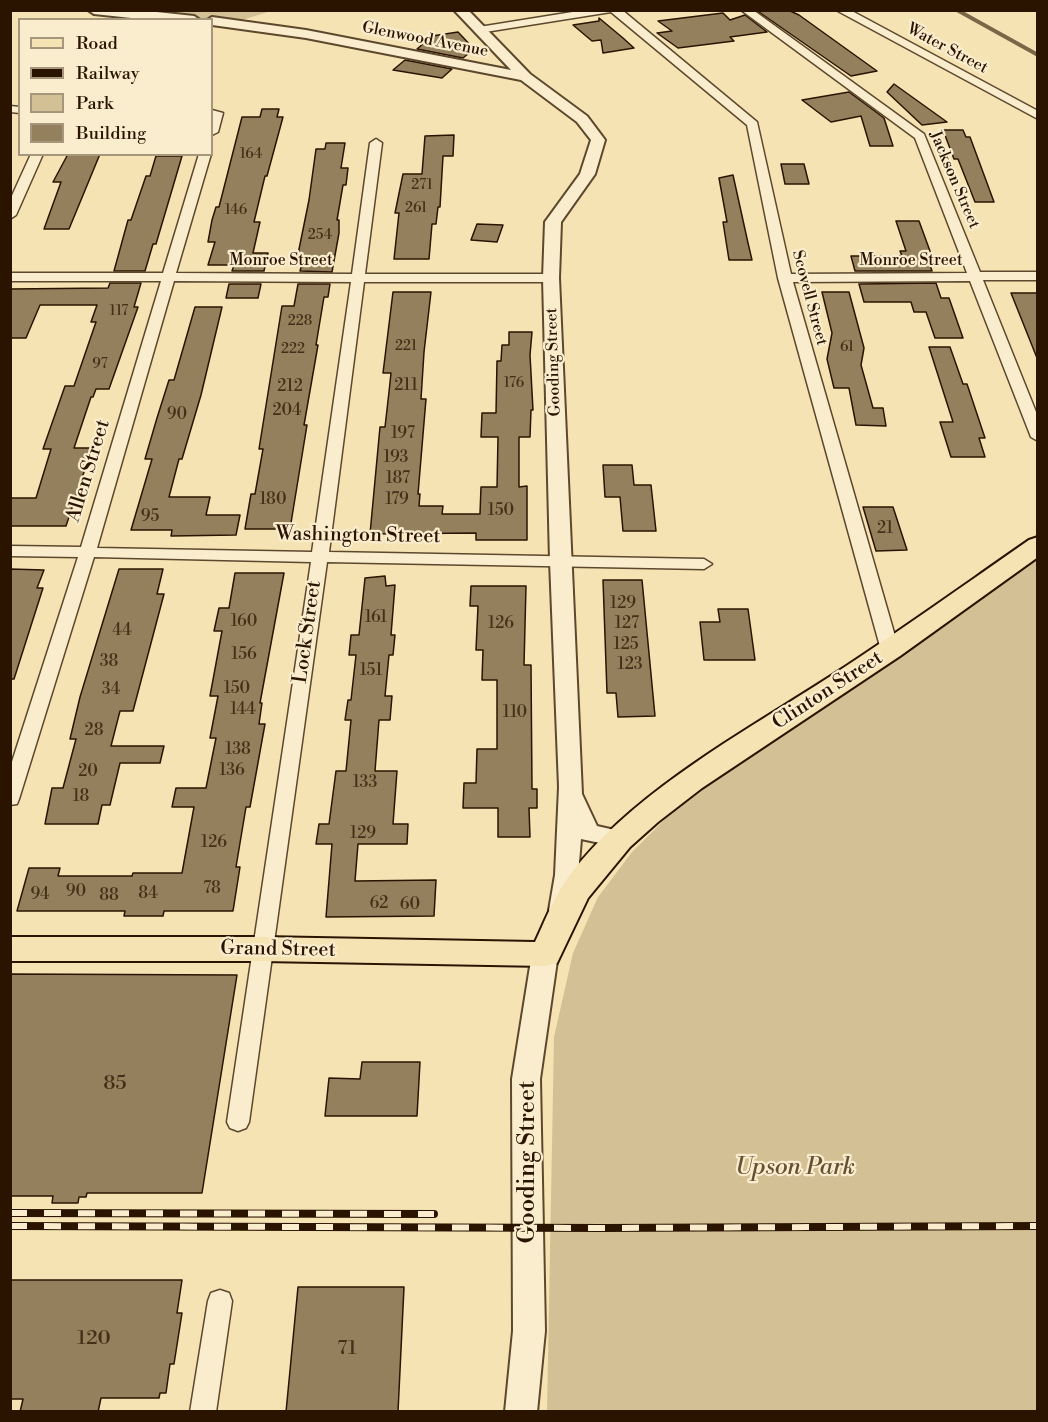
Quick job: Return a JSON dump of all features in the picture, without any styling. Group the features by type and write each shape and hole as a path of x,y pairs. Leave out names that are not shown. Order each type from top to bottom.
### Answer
{"main road":[{"name":"Clinton Street","path":"619,839 691,781 890,650 1038,545"},
{"name":"Gooding Street","path":"545,954 575,892 619,839"},
{"name":"Grand Street","path":"10,949 262,949 545,954"}],"street":[{"path":"94,10 174,18"},
{"name":"Gooding Street","path":"460,10 525,77 582,119 598,140 588,174 553,222 551,278 560,561 571,787 567,875 561,918"},
{"path":"479,30 608,10"},
{"name":"Scovell Street","path":"615,10 753,124 786,278 890,650"},
{"name":"Jackson Street","path":"746,10 920,136 1038,437"},
{"name":"Water Street","path":"841,10 1038,116"},
{"name":"Glenwood Avenue","path":"213,21 306,34 525,77"},
{"name":"Lock Street","path":"238,1122 320,555 376,142"},
{"path":"10,215 36,156"},
{"name":"Allen Street","path":"10,799 87,553 204,156"},
{"name":"Monroe Street","path":"786,278 1038,276"},
{"name":"Monroe Street","path":"10,277 551,278"},
{"name":"Washington Street","path":"10,551 320,555 704,564"},
{"name":"Gooding Street","path":"571,787 579,817 589,833 619,839"},
{"name":"Gooding Street","path":"521,1412 529,1331 526,1079 532,1023 545,954"},
{"path":"203,1412 220,1301"}],"green space":[{"path":"114,11 271,11 236,22 213,20 213,18"},
{"name":"Upson Park","path":"1037,554 1037,1411 547,1412 554,1037 573,953 598,897 632,852 676,808"}],"building":[{"path":"788,10 799,15 877,71 851,76 759,12"},
{"path":"723,13 730,20 745,15 767,32 730,37 734,41 678,48 657,33 672,31 658,21"},
{"path":"599,18 634,48 603,53 601,40 592,41 573,25 599,21"},
{"path":"458,32 474,49 463,58 417,49 432,36"},
{"path":"405,60 452,69 442,78 393,70"},
{"path":"894,84 947,122 922,125 887,92"},
{"path":"849,92 884,118 893,146 870,146 861,116 831,122 802,100"},
{"path":"262,109 279,109 277,117 283,117 254,222 260,222 253,253 268,253 264,271 232,271 234,265 208,265 215,242 208,242 212,220 216,207 219,207 242,117 260,117"},
{"path":"943,130 963,130 966,137 970,137 994,202 975,202 958,159 954,159"},
{"path":"454,135 453,156 443,156 440,207 438,207 436,224 432,224 429,259 394,259 399,213 395,213 403,174 422,174 425,136"},
{"path":"326,143 345,143 341,168 348,168 337,220 339,220 339,233 332,272 300,271 302,264 296,264 309,200 316,149 325,149"},
{"path":"67,156 99,156 69,229 44,229 61,182 53,182"},
{"path":"156,156 182,156 156,244 153,244 145,271 114,271 128,220 131,220 146,176 150,176"},
{"path":"781,164 804,164 809,184 785,184"},
{"path":"733,175 752,260 729,260 723,222 727,222 719,178"},
{"path":"896,221 919,221 934,262 929,262 932,271 855,271 851,256 902,256 900,251 906,251"},
{"path":"477,224 503,225 497,242 471,240"},
{"path":"110,283 141,283 134,307 138,307 109,389 96,389 91,397 74,448 92,448 66,526 10,526 10,498 36,498 51,449 43,449 65,386 74,386 96,322 91,322 97,305 40,305 26,338 10,338 10,289 108,288"},
{"path":"936,283 941,298 949,298 963,338 935,338 926,312 914,312 911,302 864,302 859,284"},
{"path":"229,284 261,284 258,298 226,298"},
{"path":"298,284 330,284 328,297 324,297 316,345 318,345 304,425 307,425 290,529 245,529 251,494 255,494 263,449 259,449 282,306 294,306"},
{"path":"393,292 431,292 424,352 421,399 426,399 418,494 420,494 419,506 443,506 442,514 480,514 481,487 497,487 498,437 481,437 482,413 496,413 497,361 501,361 502,345 509,345 509,332 532,332 530,355 533,410 531,410 530,437 519,437 519,487 527,486 527,540 476,540 476,533 370,534 380,427 385,427 391,373 383,373"},
{"path":"822,292 849,292 864,348 861,365 873,408 883,408 886,426 856,425 849,388 834,388 827,359 832,333"},
{"path":"1011,293 1038,293 1038,358 1037,358"},
{"path":"195,307 222,307 201,395 182,459 179,459 169,497 210,497 206,515 240,515 236,535 171,536 172,530 131,530 152,459 145,459 169,380 174,380"},
{"path":"929,347 950,347 963,384 967,384 985,438 979,438 985,457 951,457 940,422 953,422"},
{"path":"603,465 632,465 634,485 651,485 656,531 623,531 620,497 605,497"},
{"path":"863,507 893,507 907,550 876,551"},
{"path":"10,569 44,570 37,588 43,588 14,679 10,679"},
{"path":"119,569 163,569 157,594 164,594 133,711 120,711 111,746 164,746 160,763 120,763 110,805 102,805 98,824 45,824 52,788 63,788 76,739 70,739 80,697"},
{"path":"235,573 284,573 260,703 262,703 259,724 265,724 250,807 246,807 236,867 240,867 233,911 164,911 163,916 124,916 125,911 17,911 29,868 60,868 58,876 182,873 194,807 172,807 176,788 206,788 216,738 210,738 218,696 210,696 222,631 214,631 219,608 229,608"},
{"path":"385,576 386,586 395,585 391,635 395,635 393,655 389,655 385,696 392,696 390,720 379,720 375,771 397,771 393,824 408,824 407,844 358,844 355,881 436,880 434,916 326,917 332,844 316,844 319,824 329,824 336,771 346,771 351,720 345,720 348,700 351,700 356,655 349,655 351,635 359,635 365,578"},
{"path":"603,580 642,580 655,716 618,717 616,693 607,693"},
{"path":"471,586 526,586 524,665 531,665 532,789 537,789 537,808 529,808 530,837 498,837 498,808 463,808 464,783 476,783 477,749 497,749 497,680 482,680 483,650 476,650 478,606 470,606"},
{"path":"718,609 748,609 755,660 704,660 700,622 720,622"},
{"path":"10,974 237,975 202,1193 87,1193 86,1197 79,1197 78,1203 52,1203 53,1196 10,1196"},
{"path":"362,1062 420,1062 417,1116 325,1116 329,1078 360,1079"},
{"path":"10,1280 182,1280 177,1313 182,1313 174,1364 170,1364 166,1393 160,1393 159,1398 101,1398 98,1412 20,1412 23,1399 10,1399"},
{"path":"298,1287 404,1287 398,1412 286,1412"}],"waterway":[{"path":"957,10 1038,55"}],"railway":[{"path":"10,1213 434,1214"},
{"path":"10,1226 603,1228 1038,1226"}]}
